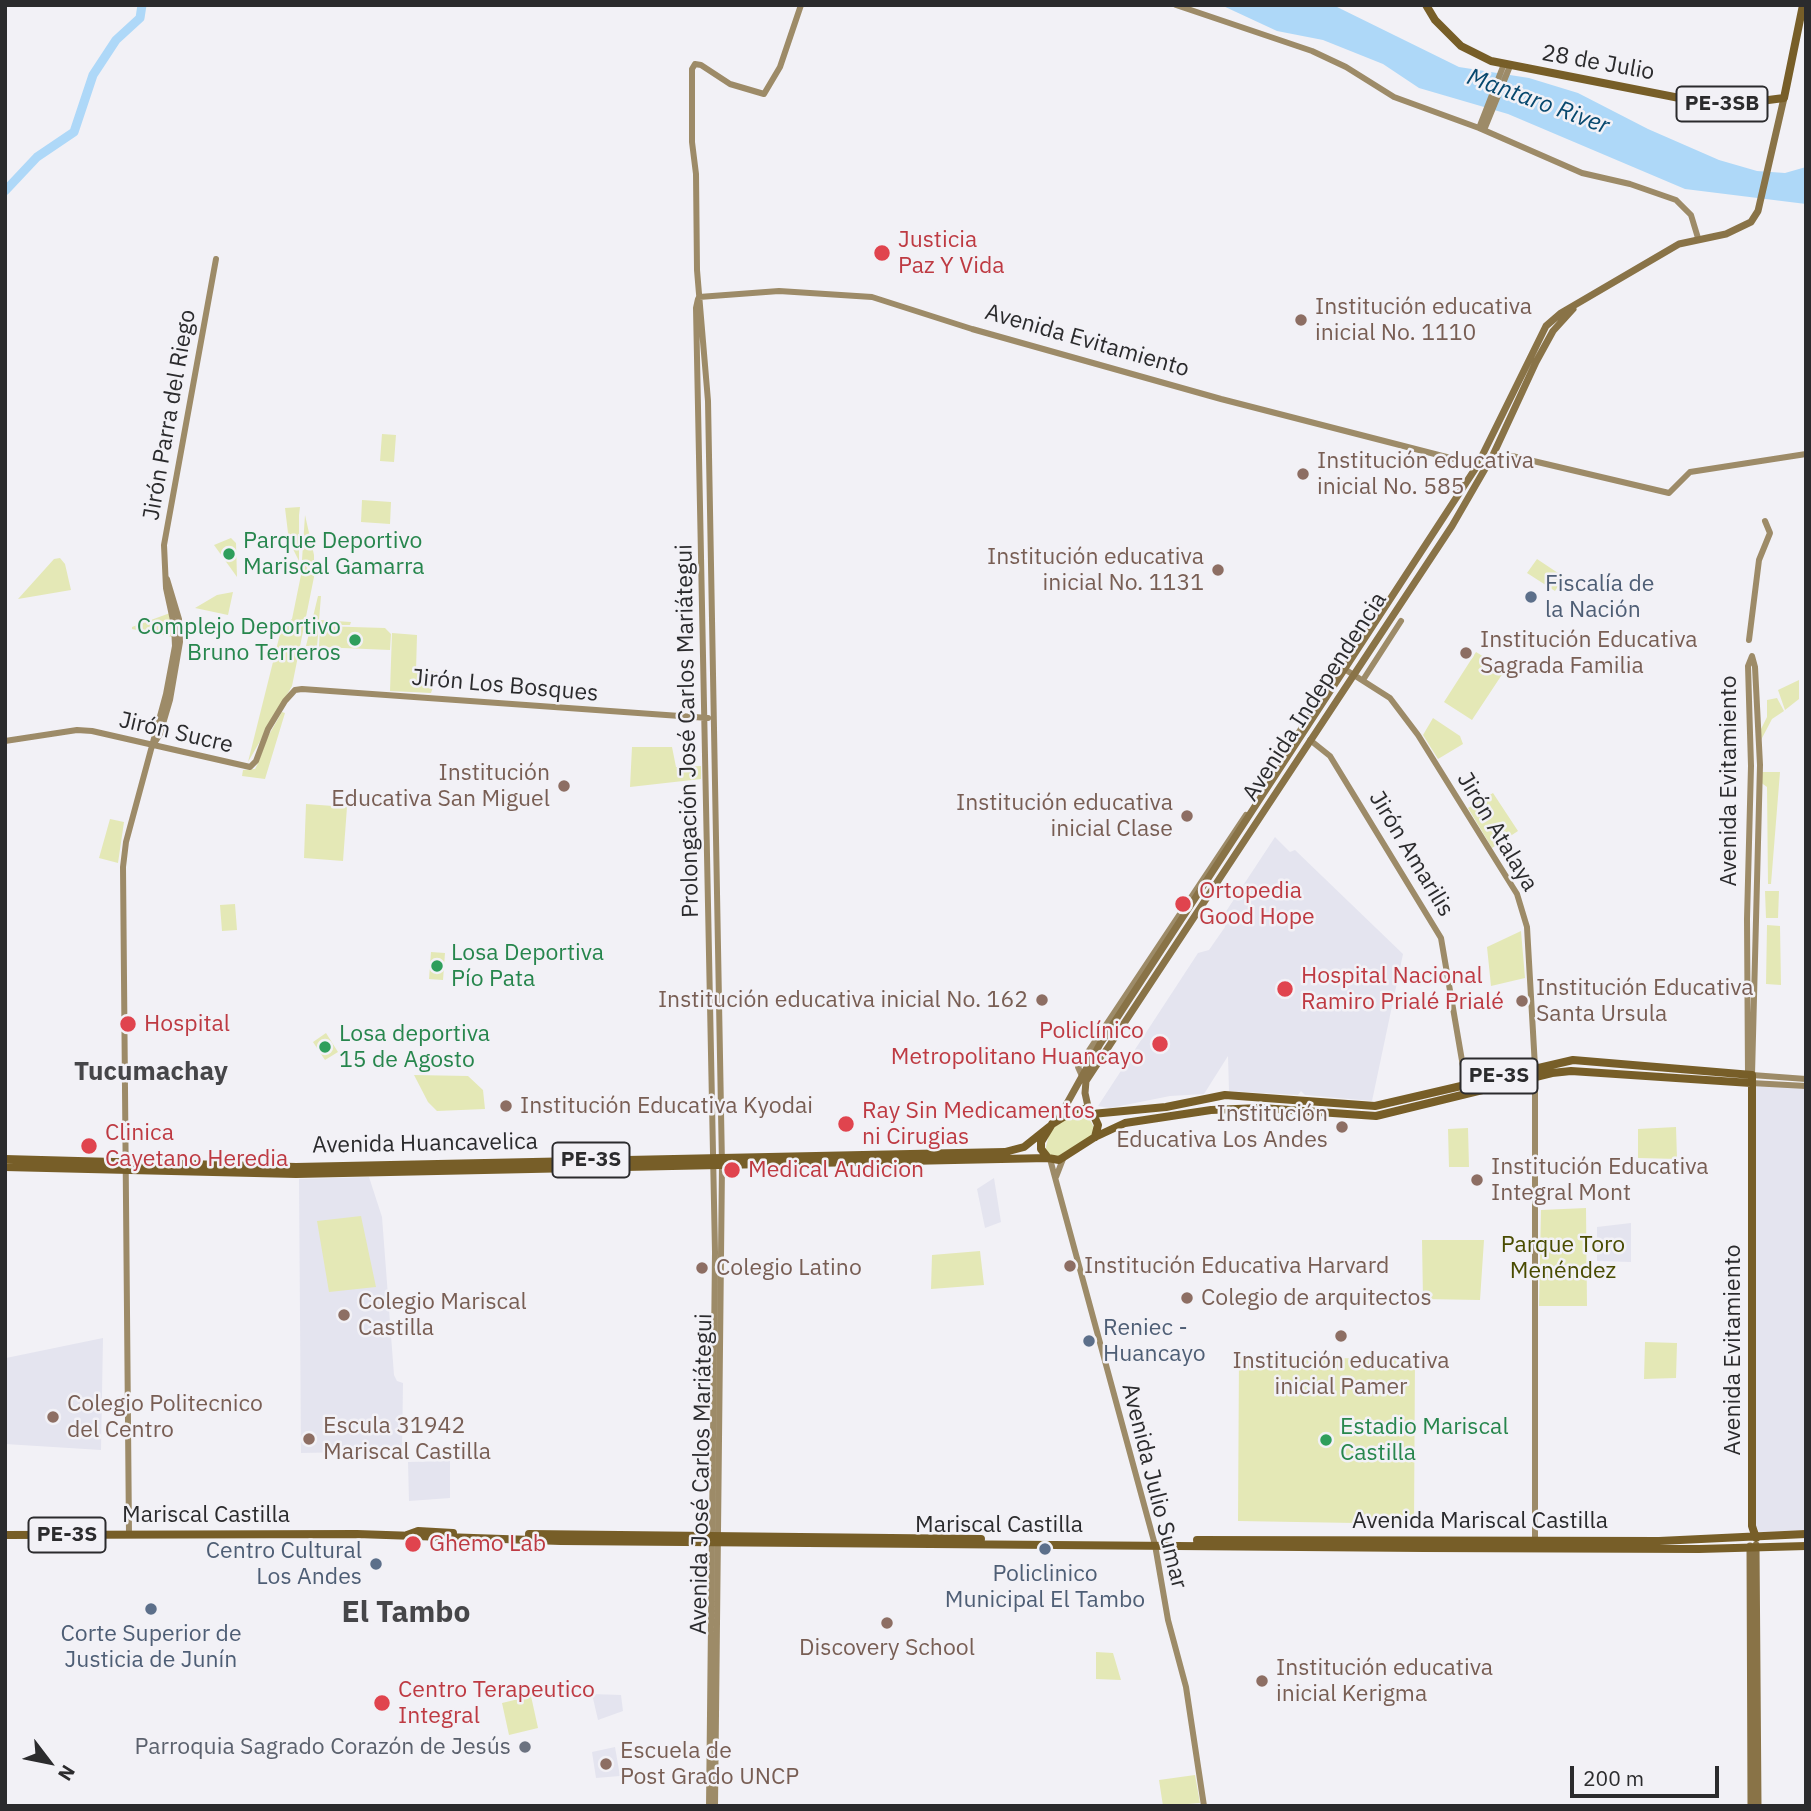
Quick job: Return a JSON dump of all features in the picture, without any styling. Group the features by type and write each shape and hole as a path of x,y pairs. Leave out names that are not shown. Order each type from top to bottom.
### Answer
{"highway":[{"name":"28 de Julio","path":"1426,5 1435,20 1461,46 1506,68 1710,104 1784,98"},
{"name":"PE-3SB","path":"1784,98 1803,5"},
{"name":"PE-3S","path":"1049,1127 1060,1116 1076,1109 1091,1112 1170,1106 1225,1095 1375,1106 1573,1060 1750,1081"},
{"name":"PE-3S","path":"1049,1158 1063,1158 1095,1137 1125,1123 1211,1110 1249,1108 1376,1116 1534,1077 1571,1071 1750,1081"},
{"name":"Avenida Evitamiento","path":"1750,1081 1753,1546"},
{"path":"1335,1114 1336,1104"},
{"path":"1170,1106 1173,1116"},
{"path":"1091,1112 1098,1125 1095,1137"},
{"name":"Avenida Huancavelica","path":"5,1159 296,1174 1005,1152 1024,1147 1049,1127"},
{"path":"1049,1127 1041,1145 1049,1158"},
{"name":"Avenida Huancavelica","path":"718,1161 1049,1158"},
{"name":"Avenida Huancavelica","path":"5,1167 125,1166"},
{"name":"Avenida Mariscal Castilla","path":"1154,1543 1535,1544 1716,1540 1752,1532 1806,1534"},
{"name":"Mariscal Castilla","path":"5,1535 407,1535 419,1539 1154,1543"},
{"name":"Avenida Mariscal Castilla","path":"1535,1544 1591,1549 1806,1546"}],"main road":[{"name":"Avenida Independencia","path":"1060,1116 1136,989 1349,672 1477,467 1546,326 1579,303 1679,244 1740,229 1751,222 1760,206 1784,98"},
{"name":"Avenida Independencia","path":"1091,1112 1085,1093 1086,1081 1310,740 1349,672"},
{"name":"Avenida Evitamiento","path":"1751,1806 1753,1546"},
{"name":"Avenida Evitamiento","path":"1753,1546 1758,1806"}],"street":[{"name":"Prolongación José Carlos Mariátegui","path":"718,1161 709,718 696,307 699,297 696,174 691,142 695,64 701,65 730,84 764,94 780,67 801,5"},
{"path":"1176,5 1312,51 1346,67 1394,97 1482,129 1581,173 1630,184 1676,200 1691,215 1698,239"},
{"path":"1482,129 1506,68"},
{"name":"Jirón Parra del Riego","path":"129,1534 123,867 126,842 152,747 175,646 164,545 216,259"},
{"name":"Avenida Evitamiento","path":"699,297 779,291 872,297 892,306 1220,399 1462,461"},
{"path":"1512,456 1669,493 1682,477 1690,472 1806,454"},
{"path":"1749,640 1759,560 1770,533 1765,521"},
{"name":"Avenida Independencia","path":"1082,1076 1078,1067 1381,608"},
{"name":"Avenida Independencia","path":"1363,680 1401,621"},
{"name":"Avenida Evitamiento","path":"1752,656 1755,667 1759,765 1750,1081 1747,919 1751,766 1748,666 1752,656"},
{"name":"Jirón Atalaya","path":"1349,672 1396,704 1517,894 1527,927 1535,1067 1535,1544"},
{"name":"Jirón Los Bosques","path":"295,690 434,696 709,718"},
{"name":"Jirón Sucre","path":"5,741 77,730 251,766 268,729 295,690"},
{"name":"Jirón Amarilis","path":"1310,740 1330,756 1441,938 1466,1084"},
{"path":"1750,1081 1806,1079"},
{"path":"1750,1081 1806,1086"},
{"name":"Avenida Julio Sumar","path":"1049,1158 1154,1543 1168,1620 1186,1687 1204,1806"},
{"path":"1056,1177 1063,1158"},
{"name":"Avenida José Carlos Mariátegui","path":"712,1781 718,1161"},
{"path":"709,1806 712,1781"},
{"path":"712,1781 715,1806"}],"shaded area":[{"name":"Hospital Nacional Ramiro Prialé Prialé","path":"1275,837 1290,852 1295,850 1403,954 1372,1101 1305,1095 1301,1091 1298,1095 1229,1091 1228,1056 1204,1094 1170,1096 1110,1108 1098,1106 1198,953 1209,950 1225,927 1223,916"},
{"path":"1753,1086 1806,1087 1806,1531 1759,1532 1756,1526"},
{"name":"Colegio Mariscal Castilla","path":"369,1177 382,1217 394,1375 397,1381 403,1383 402,1451 301,1453 299,1179"},
{"path":"994,1178 1001,1222 985,1228 977,1189"},
{"path":"1631,1223 1631,1262 1597,1261 1597,1227"},
{"name":"Colegio Politecnico del Centro","path":"103,1338 101,1450 5,1444 6,1358"},
{"path":"450,1461 450,1498 409,1501 408,1462"},
{"path":"592,1694 621,1695 623,1711 598,1720"},
{"name":"Escuela de Post Grado UNCP","path":"615,1747 620,1776 596,1778 592,1752"}],"green space":[{"path":"382,434 396,435 394,462 380,461"},
{"path":"362,500 391,502 390,524 361,522"},
{"path":"300,507 299,561 289,541 285,508"},
{"path":"305,515 314,555 314,577 292,686 248,762 282,626 292,619 301,575"},
{"name":"Parque Deportivo Mariscal Gamarra","path":"231,538 236,543 237,577 214,545"},
{"path":"60,558 65,564 71,590 18,599 54,559"},
{"path":"1537,559 1564,577 1555,591 1527,573"},
{"path":"233,592 228,615 195,608 217,595"},
{"path":"318,596 321,596 319,620 351,622 350,625 319,625 317,646 306,646"},
{"path":"170,613 173,637 132,629 132,627"},
{"name":"Complejo Deportivo Bruno Terreros","path":"320,626 385,628 391,634 390,650 319,647"},
{"path":"392,633 417,635 416,671 438,672 431,693 390,691"},
{"path":"1476,652 1505,670 1472,720 1444,702"},
{"path":"1799,680 1799,699 1785,710 1778,690"},
{"path":"1777,698 1784,711 1772,719 1761,740 1761,729 1767,717 1767,700"},
{"path":"282,712 285,713 265,779 242,776 243,770 255,769 267,738"},
{"path":"1433,718 1460,736 1463,744 1438,759 1423,735"},
{"path":"632,747 672,747 676,767 701,766 701,779 630,787"},
{"path":"1760,772 1780,772 1771,884 1768,884 1767,787 1760,782"},
{"path":"1493,793 1518,831 1492,848 1468,808"},
{"path":"306,804 347,807 343,861 304,858"},
{"path":"110,819 124,822 118,863 99,858"},
{"path":"1765,891 1779,891 1778,918 1766,918"},
{"path":"235,904 237,930 222,931 220,905"},
{"path":"1767,925 1780,926 1781,985 1766,984"},
{"path":"1521,931 1525,978 1491,986 1487,947"},
{"name":"Losa Deportiva Pío Pata","path":"431,952 445,953 443,980 429,979"},
{"name":"Losa deportiva 15 de Agosto","path":"326,1033 338,1052 325,1060 313,1042"},
{"path":"414,1075 468,1076 483,1090 485,1109 437,1111 428,1102"},
{"path":"1075,1113 1086,1113 1095,1129 1091,1136 1057,1157 1052,1157 1045,1151 1049,1135 1053,1128"},
{"path":"1676,1127 1677,1159 1638,1158 1638,1129"},
{"path":"1468,1128 1469,1167 1449,1167 1448,1129"},
{"name":"Parque Toro Menéndez","path":"1586,1208 1587,1306 1539,1306 1541,1210"},
{"path":"361,1216 376,1287 329,1292 317,1221"},
{"path":"1422,1240 1484,1240 1480,1300 1423,1299"},
{"path":"980,1251 984,1285 931,1289 932,1255"},
{"path":"1645,1342 1677,1343 1676,1378 1644,1379"},
{"name":"Estadio Mariscal Castilla","path":"1239,1357 1415,1359 1414,1524 1238,1521"},
{"path":"1096,1652 1113,1653 1121,1680 1096,1679"},
{"path":"531,1696 538,1728 509,1735 502,1703"},
{"path":"1195,1775 1200,1803 1163,1806 1159,1780"}],"water":[{"name":"Mantaro River","path":"1221,5 1333,5 1459,67 1529,78 1578,93 1648,129 1719,160 1757,171 1785,173 1806,167 1806,204 1685,189 1508,114 1419,88 1383,64 1323,40 1277,31"}],"waterway":[{"path":"5,191 37,157 74,132 93,75 116,40 140,18 142,5"}],"place":[{"name":"Justicia Paz Y Vida","path":"882,253"},
{"name":"Institución educativa inicial No. 1110","path":"1301,320"},
{"name":"Institución educativa inicial No. 585","path":"1303,474"},
{"name":"Parque Deportivo Mariscal Gamarra","path":"229,554"},
{"name":"Institución educativa inicial No. 1131","path":"1218,570"},
{"name":"Fiscalía de la Nación","path":"1531,597"},
{"name":"Complejo Deportivo Bruno Terreros","path":"355,640"},
{"name":"Institución Educativa Sagrada Familia","path":"1466,653"},
{"name":"Institución Educativa San Miguel","path":"564,786"},
{"name":"Institución educativa inicial Clase","path":"1187,816"},
{"name":"Ortopedia Good Hope","path":"1183,904"},
{"name":"Losa Deportiva Pío Pata","path":"437,966"},
{"name":"Hospital Nacional Ramiro Prialé Prialé","path":"1285,989"},
{"name":"Institución educativa inicial No. 162","path":"1042,1000"},
{"name":"Institución Educativa Santa Ursula","path":"1522,1001"},
{"name":"Hospital","path":"128,1024"},
{"name":"Policlínico Metropolitano Huancayo","path":"1160,1044"},
{"name":"Losa deportiva 15 de Agosto","path":"325,1047"},
{"name":"Institución Educativa Kyodai","path":"506,1106"},
{"name":"Ray Sin Medicamentos ni Cirugias","path":"846,1124"},
{"name":"Institución Educativa Los Andes","path":"1342,1127"},
{"name":"Clinica Cayetano Heredia","path":"89,1146"},
{"name":"Medical Audicion","path":"732,1170"},
{"name":"Institución Educativa Integral Mont","path":"1477,1180"},
{"name":"Institución Educativa Harvard","path":"1070,1266"},
{"name":"Colegio Latino","path":"702,1268"},
{"name":"Colegio de arquitectos","path":"1187,1298"},
{"name":"Colegio Mariscal Castilla","path":"344,1315"},
{"name":"Institución educativa inicial Pamer","path":"1341,1336"},
{"name":"Reniec - Huancayo","path":"1089,1341"},
{"name":"Colegio Politecnico del Centro","path":"53,1417"},
{"name":"Escula 31942 Mariscal Castilla","path":"309,1439"},
{"name":"Estadio Mariscal Castilla","path":"1326,1440"},
{"name":"Ghemo Lab","path":"413,1544"},
{"name":"Policlinico Municipal El Tambo","path":"1045,1549"},
{"name":"Centro Cultural Los Andes","path":"376,1564"},
{"name":"Corte Superior de Justicia de Junín","path":"151,1609"},
{"name":"Discovery School","path":"887,1623"},
{"name":"Institución educativa inicial Kerigma","path":"1262,1681"},
{"name":"Centro Terapeutico Integral","path":"382,1703"},
{"name":"Parroquia Sagrado Corazón de Jesús","path":"525,1747"},
{"name":"Escuela de Post Grado UNCP","path":"606,1764"}],"district":[{"name":"Tucumachay","path":"151,1072"},
{"name":"El Tambo","path":"406,1613"}]}
